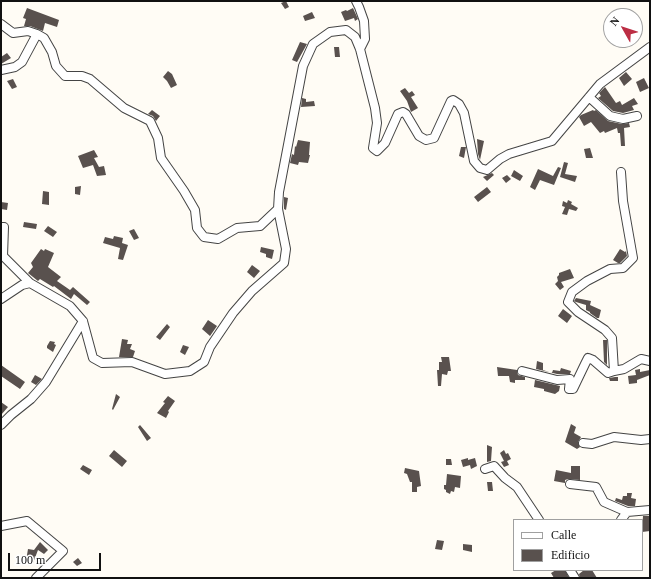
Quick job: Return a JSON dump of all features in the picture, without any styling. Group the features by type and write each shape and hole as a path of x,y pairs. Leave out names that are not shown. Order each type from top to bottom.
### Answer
{"street":[{"path":"356,1 360,7 364,21 364,38 360,49"},
{"path":"1,24 13,33 28,31 44,38 52,52 56,66 65,76 82,76 90,79 124,108 150,121 158,138 161,158 195,210 197,228 204,236 218,239 237,228 260,226 278,209"},
{"path":"1,227 4,227 3,256 30,283 70,306 83,321 93,358 102,363 132,362 165,374 190,371 204,362 210,347 237,307 252,291 284,263 286,249 278,209 279,192 303,66 313,44 330,32 346,30 354,37 360,49 375,108 377,123 373,148 377,151 385,143 398,114 403,112 406,114 419,136 426,140 434,138 451,101 453,100 459,104 464,113 474,161 480,168 487,170 500,159 509,154 552,141 600,84 650,48"},
{"path":"1,70 15,67 22,62 37,34"},
{"path":"589,97 610,116 623,119 637,116"},
{"path":"614,371 612,338 605,330 578,312 568,302 572,292 587,281 610,269 624,268 633,258 621,172"},
{"path":"1,299 22,285 30,283"},
{"path":"1,425 11,414 31,399 46,382 83,321"},
{"path":"522,371 557,380 570,379 569,389 573,389 588,358 593,360 608,373 624,369 641,359 650,361"},
{"path":"583,443 592,444 614,437 641,440 650,439"},
{"path":"485,469 494,466 505,478 517,487 538,519"},
{"path":"570,484 596,487 604,502 627,512 650,510"},
{"path":"622,519 627,512"},
{"path":"1,526 27,521 64,551 36,578"}],"building":[{"path":"286,1 289,7 285,9 281,3"},
{"path":"27,8 59,20 57,27 45,23 43,31 30,26 24,26 26,19 23,18"},
{"path":"353,8 358,19 355,21 354,18 345,21 341,12"},
{"path":"312,12 315,18 305,21 303,16"},
{"path":"300,42 307,44 297,62 292,60"},
{"path":"334,47 339,47 340,57 335,57"},
{"path":"7,53 11,58 1,64 1,57"},
{"path":"168,71 172,74 177,85 171,88 163,77"},
{"path":"626,72 632,79 624,86 619,78"},
{"path":"644,78 649,88 640,92 636,82"},
{"path":"13,79 17,87 12,89 7,81"},
{"path":"605,87 616,103 620,101 622,105 634,98 638,104 632,106 634,110 623,113 613,111 598,98 601,96 599,93"},
{"path":"405,88 409,93 412,91 415,95 411,97 418,108 411,112 407,101 400,91"},
{"path":"302,98 306,99 306,102 314,101 315,106 301,107"},
{"path":"152,110 160,116 156,121 153,116 148,114"},
{"path":"596,110 608,121 622,124 629,123 630,127 624,128 625,146 621,146 620,133 618,133 617,128 605,133 604,131 600,133 591,122 584,126 579,117"},
{"path":"477,139 484,141 480,160 478,154"},
{"path":"298,140 310,142 310,155 308,163 299,162 298,165 290,163"},
{"path":"461,147 466,147 464,158 459,156"},
{"path":"590,148 593,158 586,158 584,149"},
{"path":"94,150 98,157 94,158 99,167 104,166 106,175 97,176 93,165 83,168 78,156"},
{"path":"564,162 568,163 565,174 577,176 575,182 560,177"},
{"path":"558,167 561,168 554,185 540,180 535,190 530,187 538,169 553,176"},
{"path":"514,170 523,176 520,181 511,176"},
{"path":"492,173 494,175 487,181 483,177"},
{"path":"507,175 511,179 506,183 502,178"},
{"path":"81,186 80,195 75,194 75,187"},
{"path":"487,187 491,192 478,202 474,197"},
{"path":"43,191 49,192 49,205 42,204"},
{"path":"284,197 288,198 286,210 284,209"},
{"path":"568,200 572,202 571,204 578,208 576,211 569,209 567,215 562,214 565,207 562,206 563,201 567,203"},
{"path":"1,202 8,203 7,210 1,209"},
{"path":"24,222 37,224 36,229 23,227"},
{"path":"48,226 57,232 53,237 44,231"},
{"path":"134,229 139,238 134,240 129,231"},
{"path":"114,236 123,238 122,243 128,245 123,260 118,259 120,248 103,243 105,237 113,239"},
{"path":"261,247 274,250 272,259 266,257 266,254 260,252"},
{"path":"41,249 54,253 48,267 61,277 57,281 70,290 73,287 90,302 87,305 74,294 71,299 54,286 53,287 40,279 38,281 28,273 33,267 31,263"},
{"path":"620,249 625,252 626,251 627,256 620,263 618,263 613,260"},
{"path":"252,265 260,271 254,278 247,272"},
{"path":"570,269 574,278 561,282 564,287 560,290 555,284 558,281 557,277 559,273"},
{"path":"576,298 591,301 590,305 601,310 599,318 586,310 586,305 574,301"},
{"path":"563,309 572,316 567,323 558,316"},
{"path":"208,320 217,326 210,336 202,329"},
{"path":"167,324 170,327 160,340 156,337"},
{"path":"122,339 128,340 127,344 132,344 130,349 135,351 133,357 119,357"},
{"path":"603,340 607,340 607,365 604,362"},
{"path":"50,341 55,342 54,344 56,345 53,352 47,348"},
{"path":"183,345 189,347 185,355 180,352"},
{"path":"441,357 449,357 451,371 448,371 447,375 442,374 441,386 438,386 437,370 439,370 439,362 442,362"},
{"path":"537,361 543,363 543,370 550,372 536,369"},
{"path":"1,365 25,382 20,389 1,376"},
{"path":"497,367 517,370 518,375 525,377 525,380 515,380 515,383 510,382 509,376 498,376"},
{"path":"561,368 571,371 570,374 552,373 553,370 560,371"},
{"path":"640,369 640,372 650,370 650,375 637,380 637,383 629,384 628,376 636,375 635,370"},
{"path":"35,375 42,379 36,385 31,382"},
{"path":"618,377 618,381 610,381 609,378"},
{"path":"535,380 560,386 559,391 555,394 544,391 544,389 534,387"},
{"path":"116,394 120,397 113,410 112,409"},
{"path":"168,396 175,401 168,411 169,412 166,418 157,413 165,403 163,402"},
{"path":"1,402 8,407 1,415"},
{"path":"571,424 576,427 574,433 581,437 578,442 580,447 577,449 565,442"},
{"path":"140,425 151,438 147,441 138,427"},
{"path":"487,445 492,447 491,461 487,462"},
{"path":"114,450 127,461 122,467 109,456"},
{"path":"504,450 506,454 508,453 511,459 507,461 509,465 504,467 501,462 504,461 500,453"},
{"path":"468,458 468,460 475,458 477,466 471,469 470,465 463,467 461,460"},
{"path":"446,459 451,459 452,465 446,465"},
{"path":"83,465 92,470 89,475 80,469"},
{"path":"571,466 580,466 580,480 568,479 565,480 565,483 554,481 556,470 571,473"},
{"path":"405,468 419,471 421,486 417,487 417,492 412,492 412,482 410,482 407,474 404,473"},
{"path":"447,474 461,476 460,488 455,487 454,492 451,491 450,494 444,489"},
{"path":"487,482 492,482 493,491 488,491"},
{"path":"627,493 632,493 631,498 636,499 635,506 628,506 615,501 616,498 622,500 623,496 627,496"},
{"path":"643,516 650,516 650,531 643,532"},
{"path":"437,540 444,541 442,550 435,549"},
{"path":"40,542 48,550 44,554 38,550 33,563 26,561 28,549 34,550"},
{"path":"463,544 472,545 472,552 463,550"},
{"path":"78,558 82,563 77,566 73,562"},
{"path":"554,571 566,571 569,578 554,578 551,573"},
{"path":"583,571 593,571 597,578 580,578 579,574"}]}
